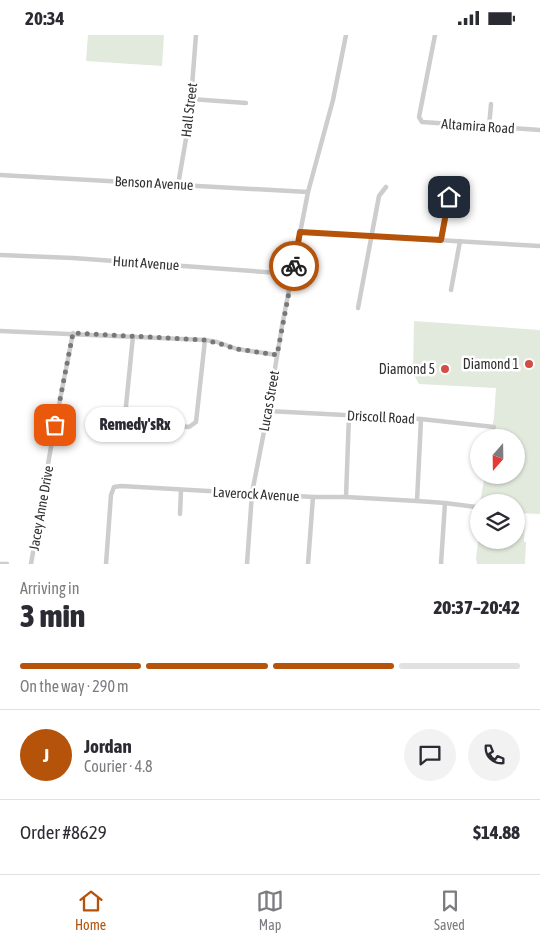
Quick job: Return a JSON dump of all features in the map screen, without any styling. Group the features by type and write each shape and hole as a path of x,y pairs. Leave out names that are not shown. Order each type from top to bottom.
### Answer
{"street":[{"name":"Hall Street","path":"178,185 187,133 196,35"},
{"name":"Lucas Street","path":"247,564 252,493 292,274 308,192 333,100 346,35"},
{"name":"Altamira Road","path":"435,35 419,117 422,122 540,130"},
{"path":"191,99 246,103"},
{"path":"489,127 491,104"},
{"name":"Benson Avenue","path":"0,175 308,192"},
{"path":"358,307 379,196 386,187"},
{"path":"441,240 449,197 455,188"},
{"path":"300,232 540,246"},
{"path":"451,290 460,241"},
{"name":"Hunt Avenue","path":"0,255 73,258 292,274"},
{"path":"0,331 205,340 237,349 277,355"},
{"name":"Jacey Anne Drive","path":"31,564 73,333"},
{"path":"132,336 125,416 131,421 189,427 196,422 205,340"},
{"name":"Driscoll Road","path":"268,411 421,419 494,427"},
{"path":"346,497 349,415"},
{"path":"418,501 421,419"},
{"name":"Laverock Avenue","path":"106,564 111,495 114,487 346,497 470,506"},
{"path":"180,514 181,490"},
{"path":"308,564 313,497"},
{"path":"441,564 445,503"},
{"path":"0,564 8,564"}],"shaded area":[{"path":"88,35 164,35 162,66 86,61"},
{"path":"414,321 540,330 540,514 525,513 525,494 481,494 483,484 525,484 525,429 492,429 496,388 419,384 413,373"},
{"path":"526,542 525,564 477,564 477,549 525,549"}],"way so far":[{"path":"55,425 73,333 205,340 237,349 277,355 294,266"}],"place":[{"name":"Diamond 1","path":"529,364"},
{"name":"Diamond 5","path":"445,369"},
{"name":"Remedy'sRx","path":"55,425"}],"route":[{"path":"294,266 300,232 441,240 449,197"}]}
